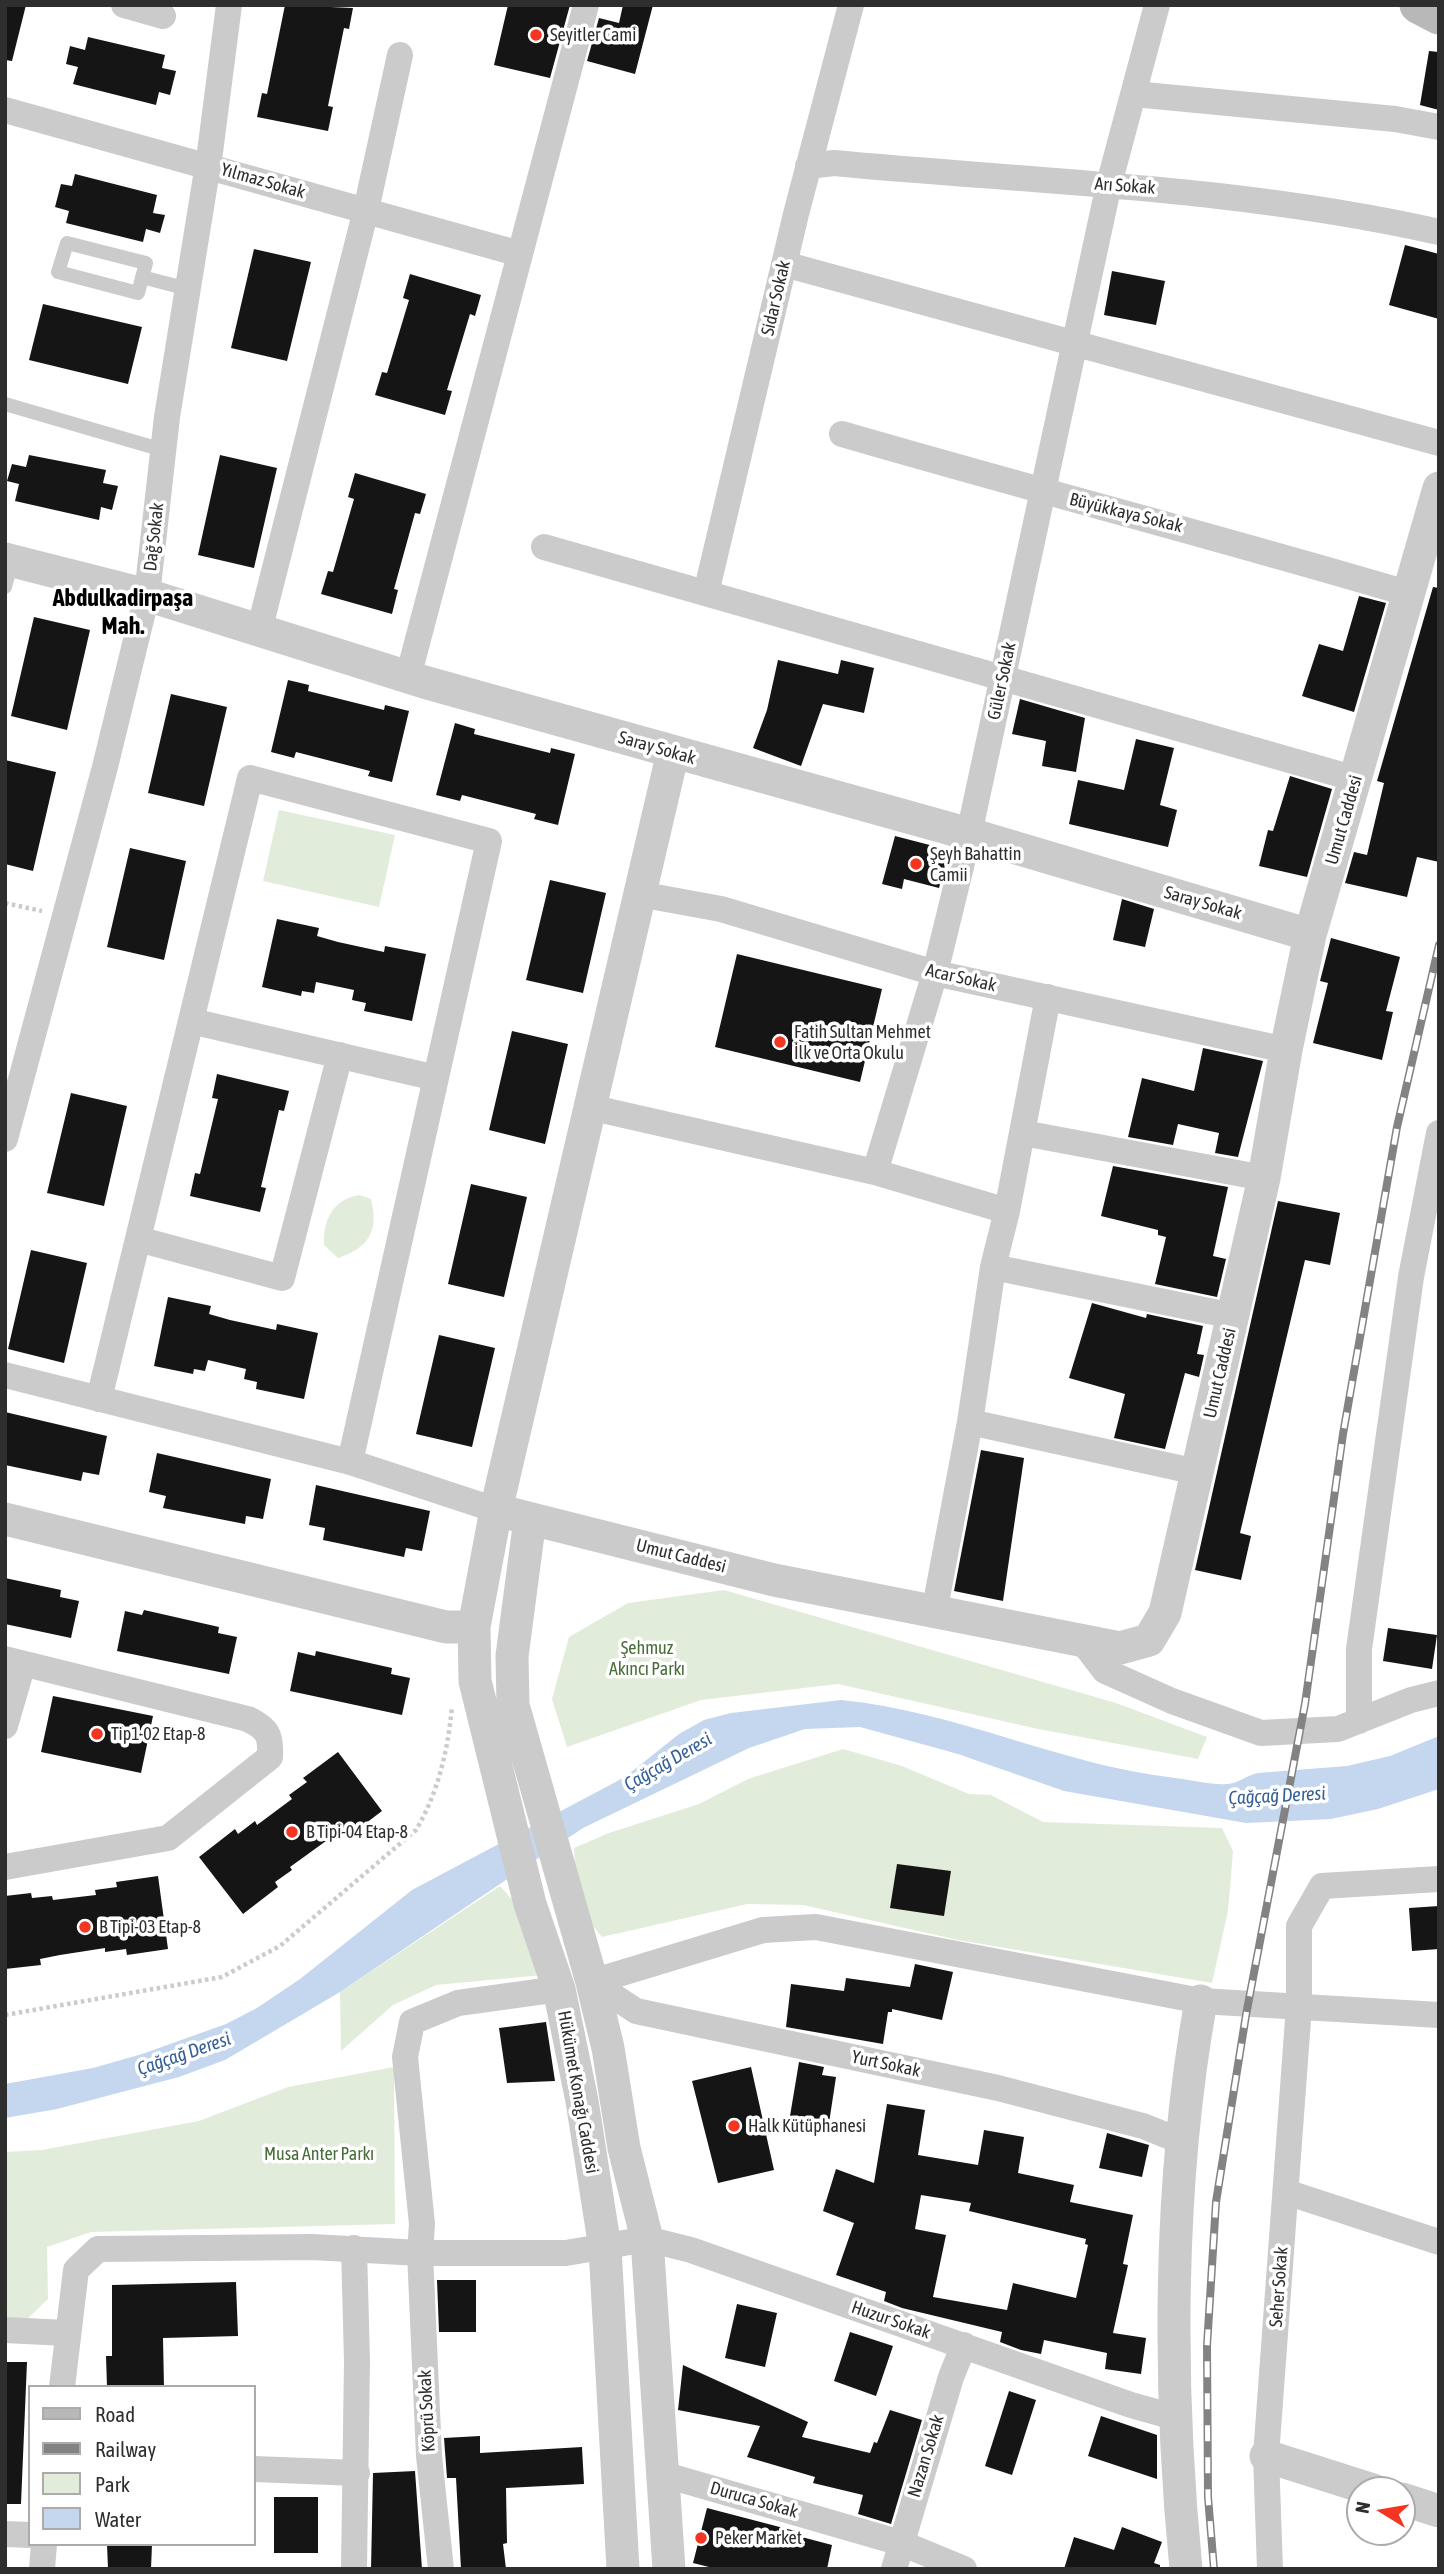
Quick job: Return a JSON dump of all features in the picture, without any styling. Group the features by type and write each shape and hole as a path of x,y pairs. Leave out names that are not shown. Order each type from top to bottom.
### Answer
{"main road":[{"path":"1418,5 1439,16"}],"street":[{"path":"124,5 163,16"},
{"name":"Dağ Sokak","path":"5,1139 148,595 163,450 208,165 229,5"},
{"path":"408,677 586,5"},
{"name":"Sidar Sokak","path":"706,593 808,166 851,5"},
{"name":"Güler Sokak","path":"875,1172 935,973 969,834 1109,184 1157,5"},
{"path":"259,631 366,210 400,55"},
{"path":"1134,94 1395,119 1439,127"},
{"name":"Yılmaz Sokak","path":"5,110 520,254"},
{"name":"Arı Sokak","path":"808,166 834,163 1109,184 1291,205 1439,232"},
{"path":"784,264 1439,443"},
{"name":"Büyükkaya Sokak","path":"842,434 1043,492 1178,526 1410,594"},
{"name":"Umut Caddesi","path":"496,1510 774,1580 934,1613 1120,1648 1149,1640 1165,1613 1233,1316 1264,1178 1286,1050 1310,935 1439,488"},
{"path":"544,547 1356,779"},
{"name":"Saray Sokak","path":"8,569 148,595 408,677 969,834 1310,935"},
{"name":"Hükümet Konağı Caddesi","path":"623,2569 605,2248 582,2101 559,1989 530,1903 475,1681 474,1627 496,1510 673,752"},
{"path":"99,1399 250,778 489,841 351,1462"},
{"name":"Acar Sokak","path":"639,894 721,909 935,973 1286,1050"},
{"path":"934,1613 970,1422 993,1267 1023,1133 1048,997"},
{"path":"191,1021 436,1078"},
{"path":"138,1239 282,1278 340,1055"},
{"path":"589,1107 875,1172 1007,1211"},
{"path":"1023,1133 1264,1178"},
{"path":"1359,1721 1359,1649 1411,1277 1439,1133"},
{"path":"993,1267 1233,1316"},
{"path":"5,1375 351,1462 496,1510"},
{"path":"970,1422 1197,1472"},
{"name":"Hükümet Konağı Caddesi","path":"530,1518 512,1656 513,1705 592,1982 608,2048 624,2148 647,2239 668,2569"},
{"path":"5,1519 446,1627 474,1627"},
{"path":"1082,1641 1105,1671 1172,1701 1261,1733 1338,1729 1411,1700 1439,1693"},
{"path":"5,1726 14,1662 248,1719 264,1727 271,1737 270,1756 168,1838 5,1867"},
{"name":"Seher Sokak","path":"1270,2569 1266,2456 1299,2006 1299,1926 1322,1886 1439,1879"},
{"path":"592,1982 763,1930 816,1927 1201,2001 1439,2015"},
{"name":"Yurt Sokak","path":"592,1982 636,2011 998,2088 1143,2126 1183,2142"},
{"name":"Köprü Sokak","path":"441,2569 429,2456 420,2253 422,2224 405,2057 412,2022 458,2003 559,1989"},
{"path":"1186,2569 1174,2417 1178,2222 1188,2072 1201,2001"},
{"path":"1286,2192 1439,2242"},
{"name":"Huzur Sokak","path":"66,2333 76,2270 98,2249 354,2248 420,2253 566,2253 647,2239 691,2249 1131,2405 1174,2417"},
{"path":"354,2248 357,2473 354,2569"},
{"path":"5,2330 66,2333 62,2385"},
{"name":"Nazan Sokak","path":"894,2569 951,2377 964,2345"},
{"path":"1266,2456 1346,2481"},
{"path":"256,2469 357,2473"},
{"name":"Duruca Sokak","path":"662,2474 901,2543 964,2569"},
{"path":"1416,2504 1439,2511"},
{"path":"5,2534 28,2536"},
{"path":"42,2569 44,2546"}],"lane":[{"path":"66,243 146,263 142,277 138,293 58,272 66,243"},
{"path":"142,277 188,289"},
{"path":"5,404 163,450"}],"path":[{"path":"5,904 65,916"},
{"path":"5,2015 222,1977 280,1946 416,1830 427,1812 441,1770 449,1739 453,1696"}],"green space":[{"path":"279,810 395,835 379,907 263,881"},
{"path":"359,1195 371,1199 374,1220 372,1229 369,1237 357,1249 338,1258 324,1245 325,1227 336,1206"},
{"name":"Şehmuz Akıncı Parkı","path":"724,1590 1116,1703 1207,1737 1198,1759 1038,1729 838,1684 701,1700 567,1747 552,1699 569,1637 628,1603"},
{"path":"843,1749 902,1766 969,1794 991,1795 1043,1822 1222,1828 1233,1851 1228,1911 1212,1983 958,1940 803,1905 747,1904 602,1937 577,1907 574,1848 609,1833 699,1804 748,1779"},
{"path":"500,1886 518,1906 543,1975 436,1985 393,2005 341,2051 340,1992"},
{"name":"Musa Anter Parkı","path":"394,2067 395,2224 91,2232 47,2247 48,2299 26,2320 5,2318 5,2152 42,2150 199,2121 288,2087"}],"water":[{"name":"Çağçağ Deresi","path":"841,1700 926,1715 1091,1762 1215,1784 1232,1783 1258,1773 1347,1766 1390,1756 1439,1736 1439,1789 1378,1809 1331,1819 1246,1823 1064,1791 958,1754 860,1727 805,1729 749,1748 583,1828 340,1992 225,2060 179,2077 57,2109 5,2118 5,2084 93,2068 142,2054 226,2024 257,2008 300,1979 412,1890 625,1777 679,1734 704,1720 731,1713"}],"building":[{"path":"5,5 26,5 12,61 5,60"},
{"path":"285,5 353,8 349,29 344,28 328,106 333,107 328,131 257,117 262,93 267,94"},
{"name":"Seyitler Cami","path":"508,5 570,5 550,78 494,65"},
{"path":"623,5 653,5 635,74 587,61 599,18 619,23"},
{"path":"88,37 165,55 162,68 176,71 170,95 159,92 156,105 73,84 78,67 66,64 70,46 85,50"},
{"path":"1429,51 1439,52 1439,110 1420,105"},
{"path":"75,174 157,195 153,213 165,215 160,233 146,229 143,242 66,223 69,211 55,207 61,184 72,186"},
{"path":"1405,245 1439,254 1439,319 1389,305"},
{"path":"254,249 311,262 287,361 231,348"},
{"path":"1112,271 1165,281 1156,325 1104,315"},
{"path":"410,274 481,295 475,316 470,314 447,390 452,391 445,415 375,395 382,372 387,373 409,300 403,298"},
{"path":"43,304 142,327 128,384 29,360"},
{"path":"29,455 106,470 103,483 118,486 112,510 101,507 99,520 15,501 19,484 7,481 12,464 26,467"},
{"path":"220,455 277,468 254,568 198,555"},
{"path":"355,473 426,494 420,514 415,513 394,589 398,590 392,614 321,594 328,571 333,572 354,499 348,497"},
{"path":"1433,587 1439,588 1439,862 1417,857 1407,897 1345,883 1354,852 1367,855 1384,783 1377,781"},
{"path":"1359,596 1386,603 1354,712 1302,696 1319,644 1343,651"},
{"path":"34,617 90,630 67,730 11,716"},
{"path":"778,660 838,674 841,660 874,668 864,713 823,704 801,766 753,748 767,710"},
{"path":"288,680 309,685 308,691 384,710 385,705 409,711 392,782 368,776 370,771 296,752 294,758 271,752"},
{"path":"171,694 227,707 204,806 148,793"},
{"path":"1020,699 1085,718 1076,772 1042,766 1046,741 1012,734"},
{"path":"455,723 475,729 474,734 550,753 551,748 575,754 558,825 534,819 536,814 462,795 460,801 436,795"},
{"path":"1136,739 1174,748 1160,805 1177,810 1168,847 1069,824 1078,780 1124,790"},
{"path":"5,760 56,772 33,871 5,864"},
{"path":"1290,776 1332,789 1307,877 1259,866 1268,830 1273,831"},
{"name":"Şeyh Bahattin Camii","path":"895,836 949,850 939,888 904,879 902,889 882,884"},
{"path":"130,848 186,861 164,960 107,947"},
{"path":"550,880 606,893 583,993 526,980"},
{"path":"1122,899 1154,909 1145,947 1113,940"},
{"path":"277,919 319,928 317,936 338,942 384,952 385,946 426,954 412,1021 364,1011 366,1003 352,1000 354,990 316,982 314,993 302,991 301,996 262,987"},
{"path":"1331,938 1400,957 1386,1011 1393,1012 1382,1060 1313,1043 1328,983 1320,981"},
{"path":"737,954 882,989 860,1082 715,1047"},
{"path":"512,1031 568,1044 545,1144 489,1130"},
{"path":"1203,1048 1263,1061 1238,1157 1215,1153 1219,1133 1178,1124 1173,1145 1128,1137 1142,1078 1194,1091"},
{"path":"217,1074 289,1091 284,1111 279,1110 261,1187 266,1188 260,1212 190,1196 195,1173 200,1174 218,1099 212,1098"},
{"path":"71,1093 127,1106 104,1206 47,1193"},
{"path":"1113,1166 1228,1187 1213,1256 1226,1259 1217,1297 1155,1284 1166,1237 1158,1235 1158,1230 1101,1216"},
{"path":"471,1184 527,1197 504,1297 448,1284"},
{"path":"1278,1201 1340,1213 1330,1265 1305,1260 1240,1533 1251,1536 1241,1580 1195,1570"},
{"path":"31,1250 87,1263 64,1363 8,1349"},
{"path":"168,1297 211,1306 209,1314 230,1320 276,1330 277,1324 318,1333 304,1399 256,1389 257,1382 244,1379 246,1369 208,1360 205,1371 194,1369 193,1374 154,1366"},
{"path":"1092,1303 1146,1318 1147,1314 1203,1326 1197,1354 1204,1355 1199,1377 1185,1373 1165,1449 1114,1438 1125,1394 1069,1378"},
{"path":"439,1335 495,1348 472,1447 416,1434"},
{"path":"5,1412 107,1436 99,1475 83,1472 81,1481 5,1465"},
{"path":"981,1450 1024,1458 1003,1601 954,1591"},
{"path":"157,1453 271,1479 263,1519 246,1516 245,1524 163,1508 166,1496 149,1492"},
{"path":"316,1485 430,1511 422,1551 406,1548 404,1557 323,1540 325,1528 309,1525"},
{"path":"5,1578 61,1590 60,1597 79,1601 71,1638 5,1624"},
{"path":"144,1610 219,1627 218,1633 237,1637 229,1674 117,1651 125,1611 142,1615"},
{"path":"1388,1628 1437,1635 1432,1669 1383,1661"},
{"path":"316,1651 392,1668 391,1674 410,1678 402,1715 290,1691 298,1652 315,1656"},
{"name":"Tip1-02 Etap-8","path":"53,1696 153,1716 141,1773 41,1752"},
{"name":"B Tipi-04 Etap-8","path":"338,1752 382,1811 349,1836 345,1831 329,1844 326,1841 290,1867 292,1870 275,1882 278,1887 243,1914 199,1857 235,1829 238,1834 255,1821 257,1825 292,1799 289,1795 307,1782 303,1778"},
{"path":"897,1864 951,1871 944,1916 890,1908"},
{"name":"B Tipi-03 Etap-8","path":"158,1876 168,1949 127,1955 126,1949 105,1952 105,1948 40,1959 41,1965 5,1969 5,1896 31,1893 32,1898 52,1896 53,1900 96,1895 95,1890 117,1887 116,1882"},
{"path":"1439,1906 1439,1949 1412,1951 1409,1908"},
{"path":"915,1964 953,1972 942,2020 892,2009 892,2012 888,2012 883,2044 786,2027 791,1984 844,1991 846,1978 910,1987"},
{"path":"546,2022 555,2081 507,2083 499,2028"},
{"path":"799,2062 824,2067 822,2075 836,2077 829,2123 790,2116"},
{"name":"Halk Kütüphanesi","path":"751,2067 774,2170 718,2183 692,2081"},
{"path":"887,2104 925,2110 918,2155 978,2165 984,2130 1024,2137 1018,2173 1074,2185 1070,2202 1133,2215 1123,2264 1128,2265 1113,2333 1146,2338 1141,2374 1105,2369 1107,2353 1044,2340 1041,2354 1021,2350 1000,2342 1002,2332 902,2308 884,2301 886,2292 836,2275 854,2223 823,2211 836,2169 874,2183","holes":["921,2195 971,2203 969,2211 1086,2239 1085,2244 1088,2245 1076,2298 1013,2283 1007,2310 933,2297 946,2235 915,2229"]},
{"path":"1107,2133 1149,2145 1142,2177 1099,2168"},
{"path":"437,2280 476,2280 476,2332 439,2332"},
{"path":"236,2282 238,2336 163,2338 164,2385 107,2385 106,2356 112,2356 112,2285"},
{"path":"737,2304 777,2313 765,2367 725,2358"},
{"path":"850,2332 893,2346 876,2396 834,2381"},
{"path":"5,2362 27,2362 21,2504 5,2504"},
{"path":"683,2365 808,2422 802,2437 870,2453 874,2442 877,2443 890,2410 922,2420 891,2524 858,2514 863,2495 813,2483 815,2477 747,2457 760,2426 678,2410"},
{"path":"1009,2391 1036,2400 1012,2475 985,2466"},
{"path":"1101,2416 1157,2435 1157,2479 1088,2456"},
{"path":"480,2436 480,2453 582,2447 584,2484 506,2488 507,2543 503,2544 506,2569 461,2569 456,2478 447,2478 444,2438"},
{"path":"415,2471 422,2569 371,2569 373,2473"},
{"path":"274,2497 318,2497 318,2553 274,2553"},
{"path":"707,2508 795,2531 794,2535 832,2545 827,2569 717,2569 693,2563"},
{"path":"1122,2527 1162,2542 1154,2563 1160,2565 1160,2569 1064,2569 1074,2537 1114,2550"},
{"path":"107,2546 152,2546 151,2569 108,2569"}],"railway":[{"path":"1214,2569 1208,2497 1207,2346 1216,2202 1246,2015 1305,1704 1343,1434 1397,1127 1439,945"}],"place":[{"name":"Seyitler Cami","path":"536,35"},
{"name":"Şeyh Bahattin Camii","path":"916,864"},
{"name":"Fatih Sultan Mehmet İlk ve Orta Okulu","path":"780,1042"},
{"name":"Tip1-02 Etap-8","path":"97,1734"},
{"name":"B Tipi-04 Etap-8","path":"292,1832"},
{"name":"B Tipi-03 Etap-8","path":"85,1927"},
{"name":"Halk Kütüphanesi","path":"734,2126"},
{"name":"Peker Market","path":"701,2538"}],"district":[{"name":"Abdulkadirpaşa Mah.","path":"123,612"}]}
